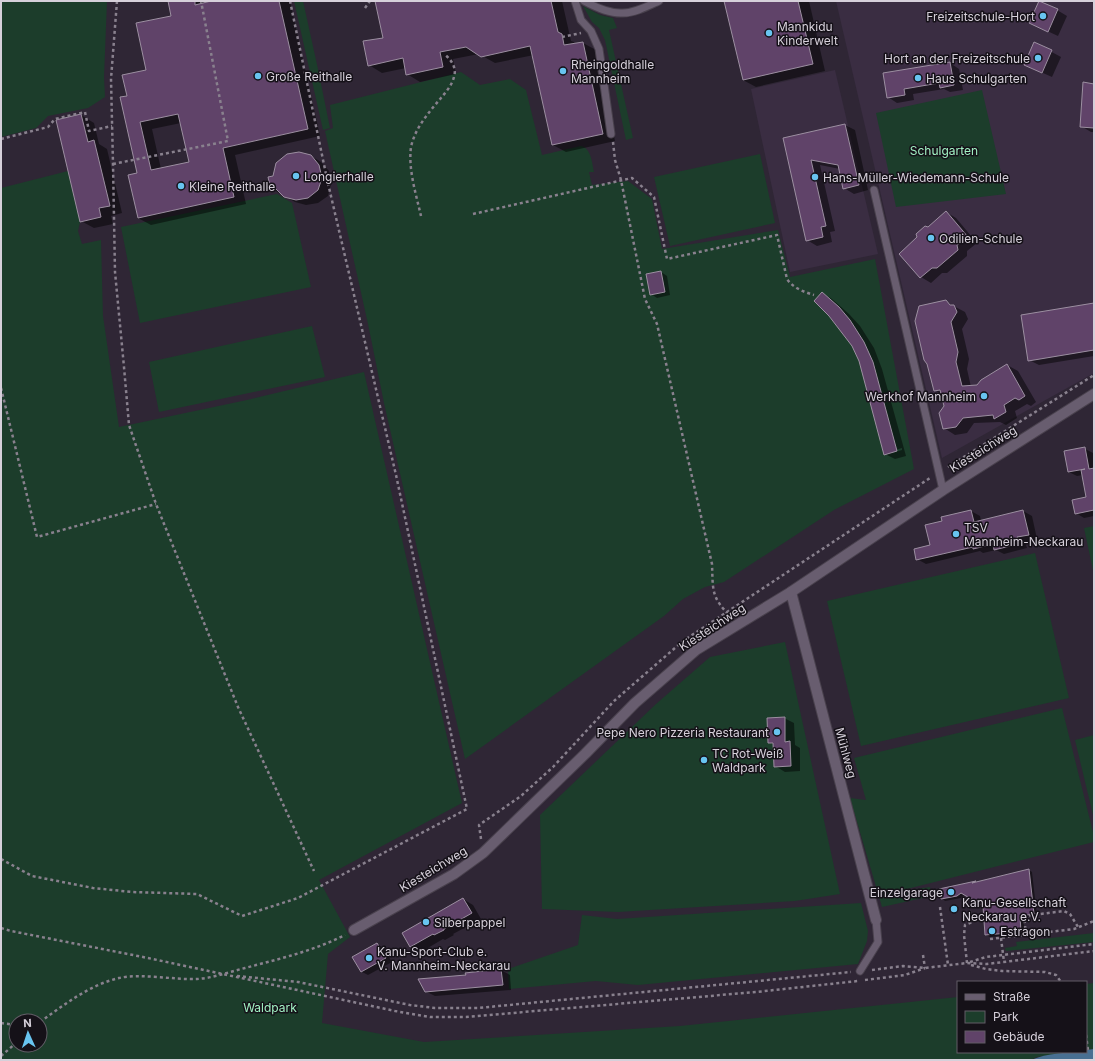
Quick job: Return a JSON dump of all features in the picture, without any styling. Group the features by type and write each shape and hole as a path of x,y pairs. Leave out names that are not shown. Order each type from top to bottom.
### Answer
{"street":[{"name":"Kiesteichweg","path":"354,930 454,874 483,853 635,703 696,650 791,592 943,490 1094,394"},
{"name":"Mühlweg","path":"791,592 876,920"}],"lane":[{"path":"575,1 581,20 591,31 599,49 611,134"},
{"path":"584,1 603,10 622,14 638,10 659,1"},
{"path":"874,190 943,490"},
{"path":"860,971 878,942 876,920"}],"path":[{"path":"117,1 111,79 114,164 114,272 129,425 156,504 238,707 314,871"},
{"path":"114,164 228,141 201,1"},
{"path":"1,859 32,876 93,888 132,892 197,894 242,916 298,898 467,808 396,475 327,179 290,1"},
{"path":"365,8 370,1"},
{"path":"562,37 591,31"},
{"path":"420,216 411,167 411,146 423,120 448,89 454,76 454,67 450,59 444,54"},
{"path":"1,139 48,127 55,120 85,112 89,131 112,126"},
{"path":"611,134 615,160 645,299 657,324 712,564 713,590 718,602 739,624"},
{"path":"473,214 632,178 654,197 668,259 777,235 787,279 790,283 803,292 814,295"},
{"path":"938,473 1094,376"},
{"path":"1,388 37,537 156,504"},
{"path":"967,963 964,935 965,925 972,922 969,906"},
{"path":"940,907 948,965"},
{"path":"1026,935 1024,916 1064,911 1070,914 1078,927"},
{"path":"990,939 1074,929 1094,921"},
{"path":"1,928 395,1011 430,1017 466,1017 543,1011 853,982 904,975 925,968 948,965 967,963 987,964 1094,951"},
{"path":"48,1016 70,1001 95,987 119,978 139,976 170,979 199,979 306,951 325,944 354,930"},
{"path":"1001,938 1004,962"},
{"path":"967,963 986,957 1003,954 1094,944"},
{"path":"923,955 925,968"},
{"path":"967,963 986,969 1002,971 1045,972 1056,975 1060,981"},
{"path":"221,974 298,982 410,1005 436,1008 478,1008 903,966 925,968"},
{"path":"1087,1042 1088,1050"}],"shaded area":[{"path":"836,1 1087,1 1094,4 1094,373 942,458"},
{"name":"Hans-Müller-Wiedemann-Schule","path":"835,70 878,254 790,272 751,89"}],"green space":[{"path":"1,1 107,1 104,77 105,97 88,108 48,116 36,128 1,137"},
{"path":"294,1 303,1 330,128 323,130"},
{"path":"583,6 600,15 613,18 617,28 609,30 633,138 626,140 605,40 599,28 592,22"},
{"path":"461,72 480,85 510,79 526,90 542,155 581,146 584,147 589,152 593,164 594,172 589,172 592,185 628,181 652,199 662,249 778,230 790,277 875,259 914,469 834,510 724,582 705,587 683,599 664,616 465,759 384,403 325,131 333,128 330,105"},
{"name":"Schulgarten","path":"982,90 1006,194 896,207 876,113"},
{"path":"760,154 775,223 670,246 654,177"},
{"name":"Waldpark","path":"68,171 80,222 78,231 82,244 101,240 103,316 119,427 247,400 364,372 462,803 319,880 350,937 328,954 322,1023 424,1042 680,1026 957,997 957,1053 1066,1053 1037,1057 1031,1060 1,1060 1,188"},
{"path":"277,194 292,203 311,287 140,323 121,227"},
{"path":"312,326 325,377 159,412 149,362"},
{"path":"1094,526 1094,575 1084,528"},
{"path":"1035,553 1069,698 861,746 827,601"},
{"name":"TC Rot-Weiß Waldpark","path":"785,642 840,894 795,901 618,912 542,909 540,815 656,704 710,657"},
{"path":"1062,708 1094,836 1094,842 895,892 930,887 932,896 882,907 850,798 866,800 854,758"},
{"path":"1094,735 1094,819 1075,740"},
{"path":"861,903 868,931 867,941 858,964 638,985 596,981 509,989 508,969 578,945 582,915 617,919"},
{"path":"1094,933 1094,942 1006,951 1005,948 1017,946 1016,942"},
{"path":"1094,983 1094,1049 1087,1050 1087,984"}],"water":[{"path":"1094,1049 1094,1060 1031,1060 1051,1054 1087,1053 1087,1050"}],"building":[{"path":"168,1 195,1 195,5 211,1 279,1 308,129 223,148 234,197 138,218 128,175 137,173 120,97 127,96 122,75 146,70 136,23 171,16","holes":["178,114 189,162 151,170 140,122"]},
{"name":"Rheingoldhalle Mannheim","path":"375,1 551,1 558,32 562,34 564,45 583,42 603,134 552,145 530,46 481,57 466,47 440,52 443,67 406,75 403,58 368,66 363,41 383,38"},
{"name":"Mannkidu Kinderwelt","path":"724,1 798,1 813,64 743,80"},
{"name":"Freizeitschule-Hort","path":"1039,1 1058,9 1048,32 1029,23"},
{"name":"Hort an der Freizeitschule","path":"1034,42 1052,50 1042,73 1024,65"},
{"name":"Haus Schulgarten","path":"950,62 954,85 940,88 939,83 904,89 905,95 887,98 883,73"},
{"path":"1083,82 1094,84 1094,128 1080,127"},
{"path":"81,114 88,142 94,140 110,206 99,208 101,217 80,222 56,120"},
{"path":"845,124 859,185 843,189 838,165 811,160 826,226 821,227 823,237 806,241 783,138"},
{"name":"Longierhalle","path":"299,152 311,155 319,165 322,178 318,190 308,198 296,200 284,197 276,189 271,190 268,177 273,176 276,163 287,154"},
{"name":"Odilien-Schule","path":"946,211 968,237 957,245 958,250 937,268 932,268 920,278 899,254 917,237 916,234 925,226 928,227"},
{"path":"661,271 665,292 650,295 646,274"},
{"path":"822,292 839,307 850,320 864,342 873,362 897,451 884,455 859,361 852,346 829,316 814,301"},
{"path":"946,300 950,305 954,305 957,312 951,322 958,352 956,362 962,386 977,385 981,380 1007,364 1025,396 1019,400 1015,398 1004,405 1006,412 994,419 993,415 963,418 956,427 943,429 939,413 944,406 940,390 934,391 927,364 924,360 915,321 919,306"},
{"path":"1094,303 1094,350 1028,361 1021,315"},
{"path":"1085,447 1089,469 1094,468 1094,510 1075,514 1072,500 1086,497 1081,470 1085,469 1068,472 1064,451"},
{"path":"971,510 974,522 1023,510 1029,535 1017,537 1018,544 994,550 993,544 916,560 914,549 930,545 925,525 942,521 941,517"},
{"path":"785,717 785,742 790,741 791,766 774,767 773,743 768,743 767,718"},
{"path":"1029,869 1034,914 1020,916 1021,932 985,935 983,906 961,893 957,896 941,899 939,889 976,881 972,883"},
{"path":"463,898 472,913 444,930 434,935 433,934 410,947 402,933"},
{"name":"Kanu-Sport-Club e. V. Mannheim-Neckarau","path":"377,943 386,958 361,972 352,957"},
{"path":"501,969 503,985 425,992 418,979 466,975 465,973"}],"place":[{"name":"Freizeitschule-Hort","path":"1043,16"},
{"name":"Mannkidu Kinderwelt","path":"769,33"},
{"name":"Hort an der Freizeitschule","path":"1038,58"},
{"name":"Rheingoldhalle Mannheim","path":"563,71"},
{"name":"Große Reithalle","path":"258,76"},
{"name":"Haus Schulgarten","path":"918,78"},
{"name":"Longierhalle","path":"296,176"},
{"name":"Hans-Müller-Wiedemann-Schule","path":"815,177"},
{"name":"Kleine Reithalle","path":"181,186"},
{"name":"Odilien-Schule","path":"931,238"},
{"name":"Werkhof Mannheim","path":"984,396"},
{"name":"TSV Mannheim-Neckarau","path":"956,534"},
{"name":"Pepe Nero Pizzeria Restaurant","path":"777,732"},
{"name":"TC Rot-Weiß Waldpark","path":"704,760"},
{"name":"Einzelgarage","path":"951,892"},
{"name":"Kanu-Gesellschaft Neckarau e.V.","path":"954,909"},
{"name":"Silberpappel","path":"426,922"},
{"name":"Estragon","path":"992,931"},
{"name":"Kanu-Sport-Club e. V. Mannheim-Neckarau","path":"369,958"}]}
